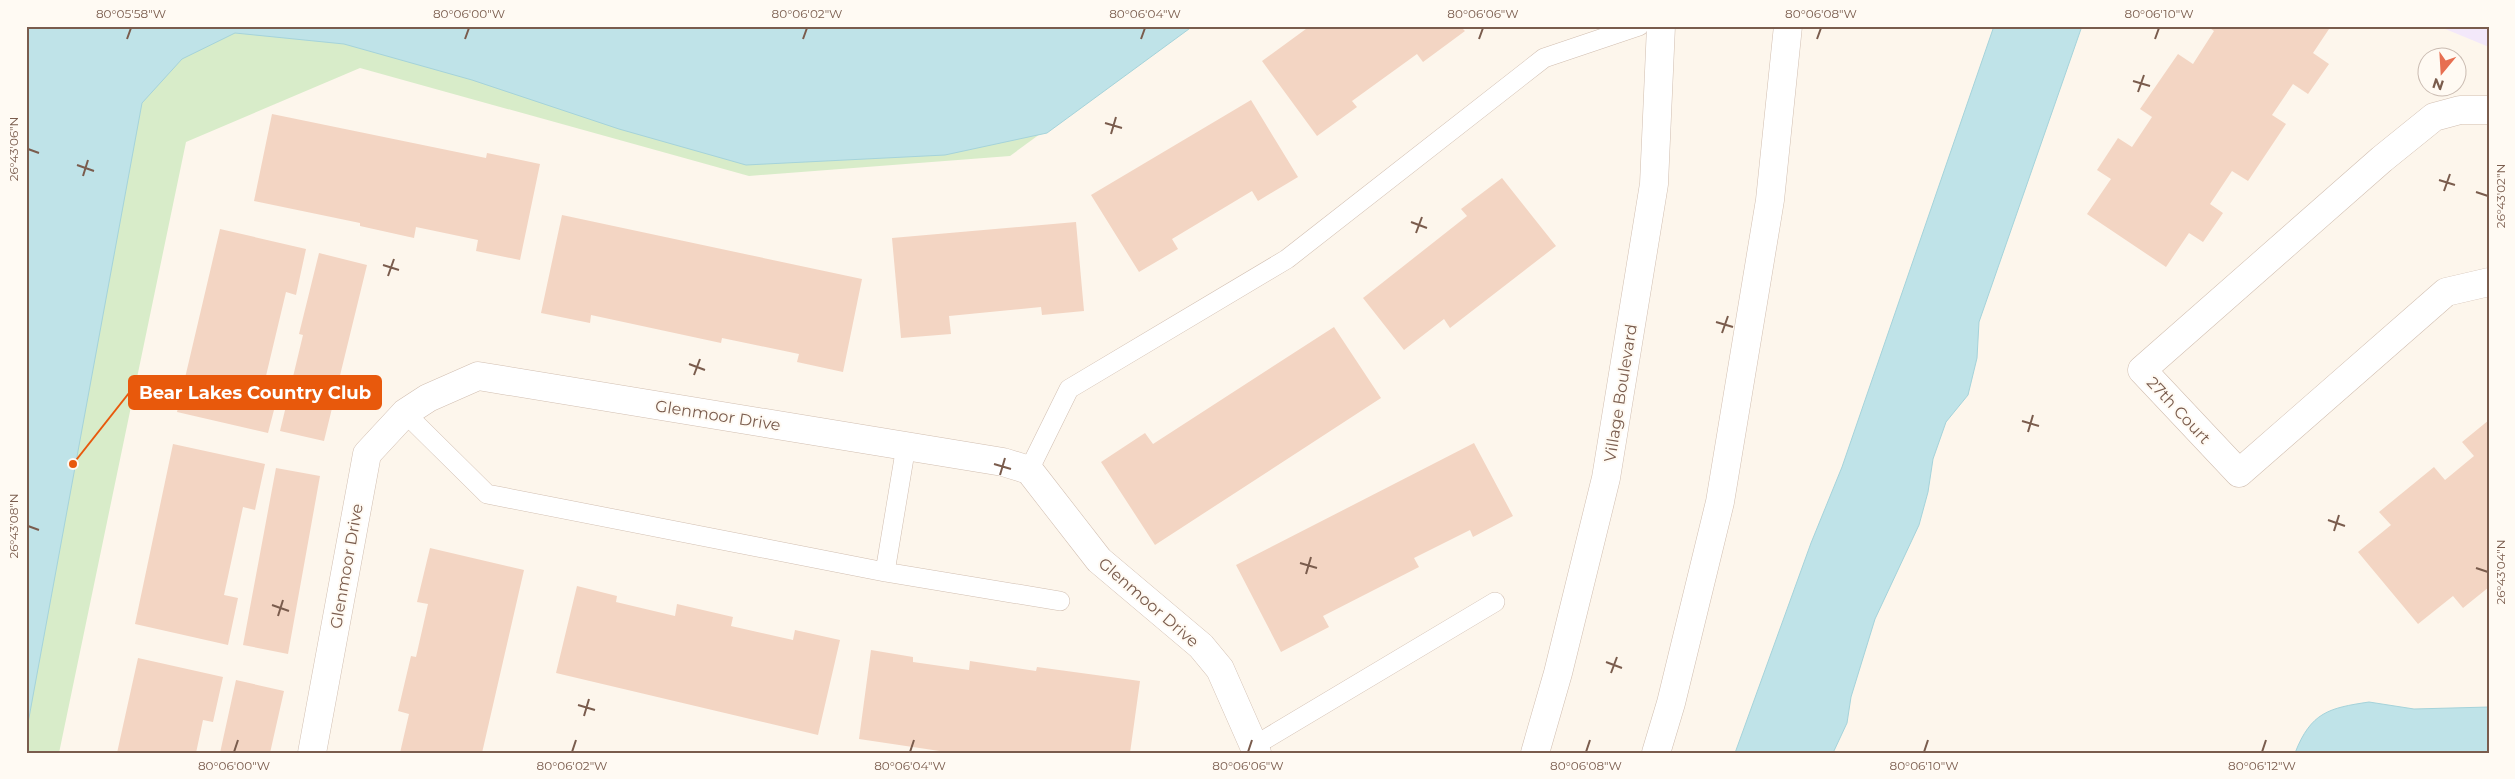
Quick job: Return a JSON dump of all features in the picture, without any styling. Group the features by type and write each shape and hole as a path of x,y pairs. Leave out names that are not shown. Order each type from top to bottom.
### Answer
{"street":[{"name":"Village Boulevard","path":"1535,753 1558,673 1606,478 1654,184 1661,26"},
{"path":"1656,753 1671,704 1720,502 1770,200 1788,26"},
{"name":"27th Court","path":"2489,110 2460,110 2434,117 2374,166 2142,370 2239,473 2446,292 2489,282"},
{"name":"Glenmoor Drive","path":"312,753 367,454 405,414 428,398 478,376 1003,462 1029,470 1099,560 1201,646 1220,669 1256,750"}],"lane":[{"path":"1029,470 1069,389 1287,259 1544,58 1640,26"},
{"path":"405,414 487,494 885,572 1060,601"},
{"path":"885,572 906,446"},
{"path":"1256,750 1494,602"}],"shaded area":[{"path":"2438,26 2489,26 2489,47"}],"green space":[{"path":"26,26 1188,26 1010,156 749,176 360,68 186,142 59,753 26,753"}],"water":[{"path":"26,26 1193,26 1047,133 945,155 746,165 619,129 472,80 344,44 235,33 182,59 142,103 26,734"},
{"path":"1994,26 2082,26 1979,322 1977,358 1968,395 1946,422 1933,459 1928,492 1919,525 1875,619 1851,697 1847,723 1833,753 1735,753 1811,543 1842,467"},
{"path":"2369,702 2414,709 2489,707 2489,753 2295,753 2308,729 2323,714 2343,707"}],"building":[{"path":"1310,26 1460,26 1465,31 1423,62 1417,54 1352,101 1357,107 1317,136 1262,61"},
{"path":"2207,26 2331,26 2313,53 2329,64 2308,94 2293,84 2272,115 2286,124 2248,181 2232,171 2210,204 2223,213 2203,242 2189,233 2166,267 2087,214 2111,179 2097,170 2118,138 2132,147 2152,117 2140,109 2178,54 2193,64 2214,31"},
{"path":"1251,100 1298,177 1258,201 1252,191 1172,239 1178,249 1139,272 1091,195"},
{"path":"272,114 486,158 487,153 540,164 520,260 476,251 478,240 416,227 414,238 360,226 360,223 254,201"},
{"path":"1502,178 1556,246 1450,328 1444,319 1404,350 1363,298 1467,216 1461,209"},
{"path":"562,215 862,279 843,372 797,362 799,354 722,338 721,343 591,315 590,323 541,313"},
{"path":"1076,222 1084,311 1042,315 1041,307 949,316 951,334 901,338 892,238"},
{"path":"220,229 306,249 296,295 286,292 265,380 281,383 268,433 177,412"},
{"path":"319,253 367,265 324,441 280,431 303,335 299,334"},
{"path":"1334,327 1381,398 1155,545 1101,462 1145,433 1153,444"},
{"path":"2489,420 2489,587 2463,608 2453,596 2418,624 2358,552 2391,525 2379,512 2434,467 2445,480 2474,456 2462,442"},
{"path":"1474,443 1513,516 1473,537 1470,530 1414,558 1419,567 1323,616 1329,627 1281,652 1236,565"},
{"path":"173,444 265,464 255,510 243,507 224,595 238,598 228,645 135,624"},
{"path":"276,468 320,476 288,654 243,645"},
{"path":"430,548 524,570 482,753 400,753 409,714 398,711 411,656 416,657 428,604 417,602"},
{"path":"577,586 617,596 616,602 675,616 677,604 733,617 731,626 793,640 795,630 840,640 818,735 556,673"},
{"path":"871,650 913,657 913,662 969,670 970,661 1036,671 1037,667 1140,681 1130,753 953,753 859,739"},
{"path":"138,658 223,677 213,722 203,720 196,753 117,753"},
{"path":"236,680 284,691 270,753 220,753"}],"place":[{"name":"Bear Lakes Country Club","path":"73,464"}]}
